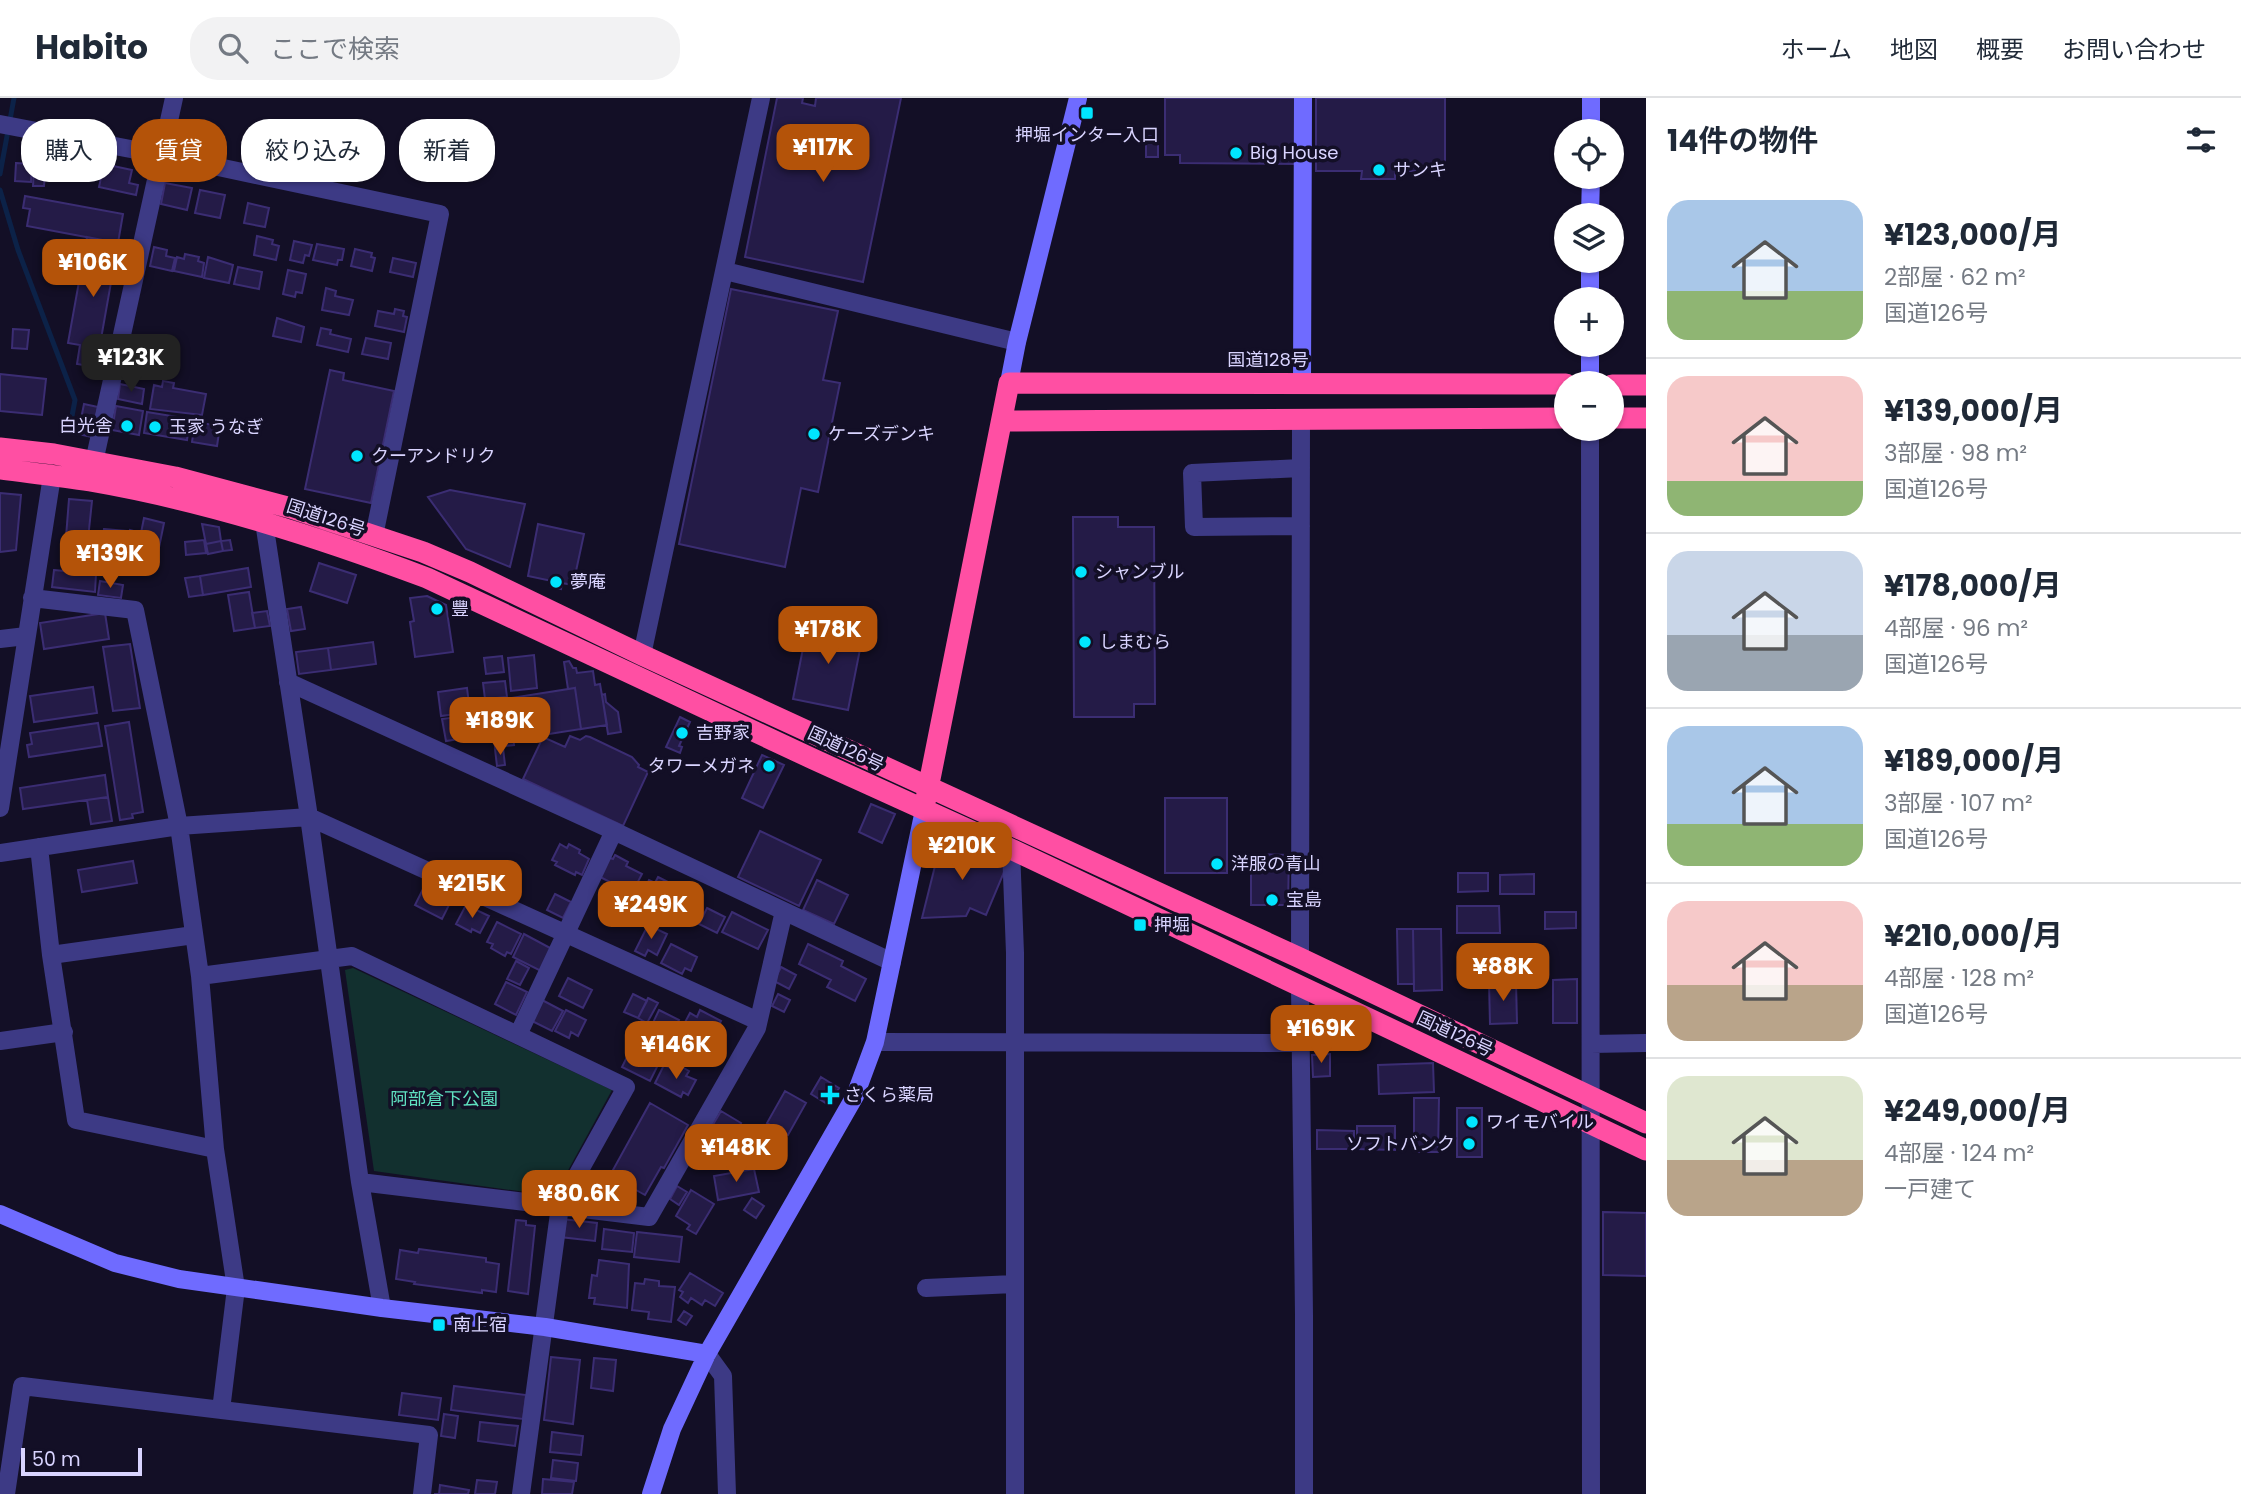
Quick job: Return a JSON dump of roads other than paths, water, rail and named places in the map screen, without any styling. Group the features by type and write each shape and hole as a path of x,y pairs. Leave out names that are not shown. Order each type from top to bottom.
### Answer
{"highway":[{"name":"国道128号","path":"1009,383 1554,384"},
{"path":"924,810 1009,383"},
{"path":"1301,419 1302,383"},
{"path":"1624,385 1646,385"},
{"path":"1002,421 1554,418"},
{"path":"1624,418 1646,418"},
{"name":"国道126号","path":"0,448 174,477 270,501 470,572 642,656 1300,958 1646,1123"},
{"name":"国道126号","path":"0,469 103,484 264,522 364,554 465,594 1646,1150"}],"street":[{"path":"170,119 174,98"},
{"path":"642,656 761,98"},
{"path":"1009,383 1078,98"},
{"path":"1302,383 1303,98"},
{"path":"1591,98 1591,119"},
{"path":"0,124 131,149"},
{"path":"227,169 440,214 374,536"},
{"path":"94,462 156,182"},
{"path":"725,271 1017,342"},
{"path":"1300,958 1301,419"},
{"path":"1590,441 1591,1494"},
{"path":"1301,468 1192,473 1194,527 1301,526"},
{"path":"0,808 52,476"},
{"path":"264,522 360,1182 382,1308"},
{"path":"32,598 135,610 179,826 200,976 215,1149 236,1288 221,1410"},
{"path":"0,639 26,636"},
{"path":"288,682 892,962"},
{"path":"651,1494 672,1429 707,1354 855,1096 875,1042 924,810"},
{"path":"0,853 179,826 309,817 758,1021"},
{"path":"518,1035 614,831"},
{"path":"38,847 76,1120 215,1149"},
{"path":"1011,849 1015,953 1015,1494"},
{"path":"360,1182 649,1217 757,1028 784,911"},
{"path":"51,955 194,935"},
{"path":"200,976 352,956 626,1087 559,1206 521,1494"},
{"path":"1300,986 1304,1494"},
{"path":"0,1041 64,1032"},
{"path":"875,1042 1300,1043"},
{"path":"1591,1044 1646,1043"},
{"path":"0,1214 115,1263 178,1279 382,1308 545,1327 707,1354 723,1377 727,1494"},
{"path":"926,1287 1014,1284"},
{"path":"6,1494 22,1387 429,1435 422,1494"}],"waterway":[{"path":"0,174 14,98"},
{"path":"0,190 18,250 75,400 69,432"}],"place":[{"name":"押堀インター入口","path":"1087,113"},
{"name":"Big House","path":"1236,153"},
{"name":"サンキ","path":"1379,170"},
{"name":"白光舎","path":"127,426"},
{"name":"玉家 うなぎ","path":"155,427"},
{"name":"ケーズデンキ","path":"814,434"},
{"name":"クーアンドリク","path":"357,456"},
{"name":"シャンブル","path":"1081,572"},
{"name":"夢庵","path":"556,582"},
{"name":"豐","path":"437,609"},
{"name":"しまむら","path":"1085,642"},
{"name":"吉野家","path":"682,733"},
{"name":"タワーメガネ","path":"769,766"},
{"name":"洋服の青山","path":"1217,864"},
{"name":"宝島","path":"1272,900"},
{"name":"押堀","path":"1140,925"},
{"name":"さくら薬局","path":"830,1095"},
{"name":"ワイモバイル","path":"1472,1122"},
{"name":"ソフトバンク","path":"1469,1144"},
{"name":"南上宿","path":"439,1325"}],"park label":[{"name":"阿部倉下公園","path":"444,1099"}]}
